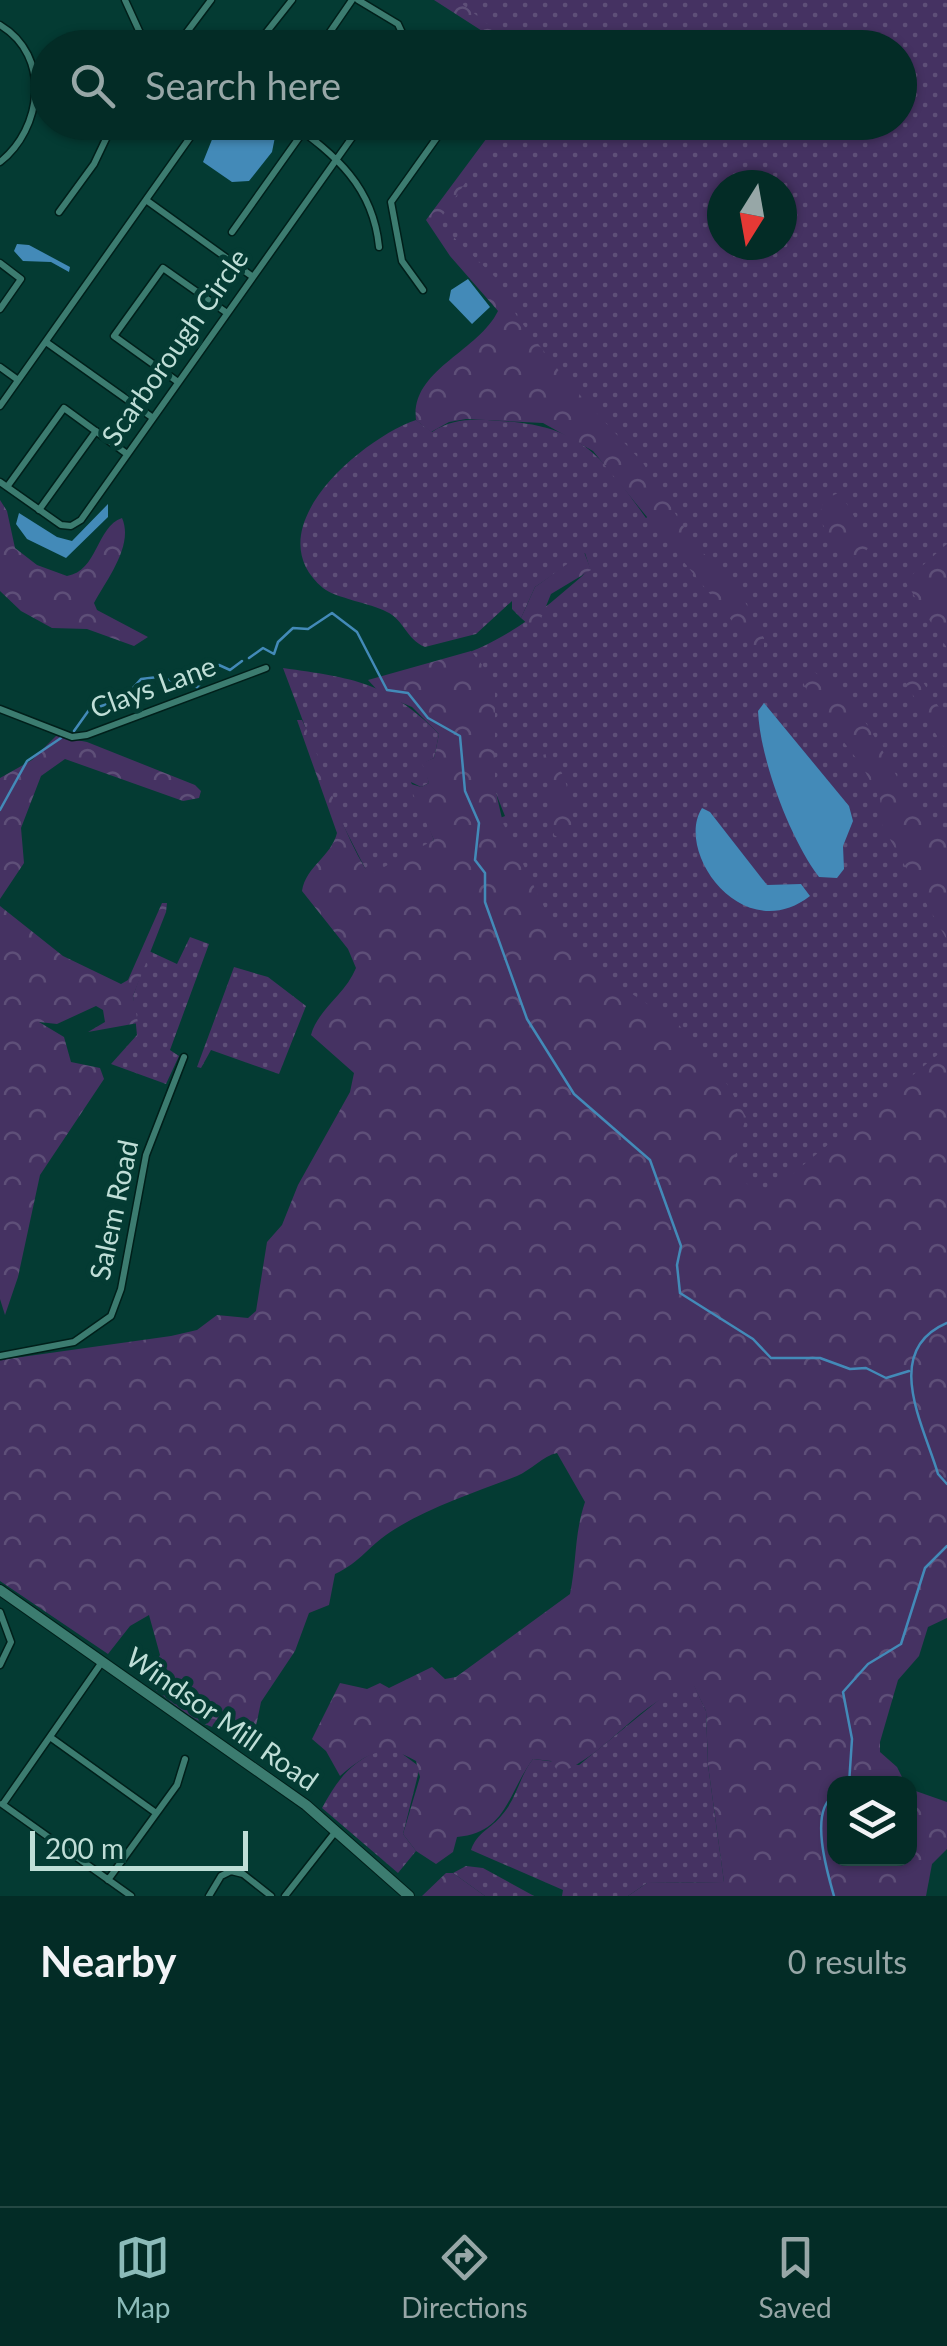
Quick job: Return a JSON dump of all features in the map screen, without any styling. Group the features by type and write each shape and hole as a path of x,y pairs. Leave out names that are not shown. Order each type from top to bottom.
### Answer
{"main road":[{"name":"Windsor Mill Road","path":"0,1590 336,1830 410,1896"}],"street":[{"path":"126,0 141,30"},
{"path":"188,30 211,0"},
{"path":"268,30 292,0"},
{"path":"332,30 355,0 398,24 401,30"},
{"path":"0,25 28,50 30,62"},
{"path":"0,162 25,131 30,115"},
{"path":"59,212 94,164 105,140"},
{"path":"0,406 188,140"},
{"path":"232,232 297,140"},
{"path":"313,140 338,159 358,182 373,212 379,247"},
{"name":"Scarborough Circle","path":"4,485 60,525 77,524 351,140"},
{"path":"423,290 402,261 391,207 394,194 434,140"},
{"path":"146,200 253,277"},
{"path":"373,212 391,207"},
{"path":"0,263 22,279 0,309"},
{"path":"178,382 114,336 163,268 227,313"},
{"path":"46,342 153,418"},
{"path":"0,367 18,380"},
{"path":"4,485 64,408 128,454"},
{"path":"38,510 96,431"},
{"name":"Clays Lane","path":"0,708 72,736 87,736 266,668"},
{"name":"Salem Road","path":"0,1356 74,1342 110,1316 121,1289 146,1155 184,1057"},
{"path":"0,1612 8,1625 10,1642 0,1665"},
{"path":"102,1662 1,1804 131,1896"},
{"path":"50,1737 156,1813"},
{"path":"108,1880 176,1785 185,1759"},
{"path":"285,1896 336,1830"},
{"path":"209,1896 222,1876 231,1871 243,1874 271,1896"}],"green space":[{"path":"434,0 457,0 495,30 481,30"},
{"path":"442,0 947,0 947,1056 731,1247 365,868 339,817 283,668 368,685 403,703 439,734 434,758 424,763 429,783 421,787 411,782 434,840 418,851 505,816 443,661 485,646 540,611 590,569 585,553 535,587 521,618 512,609 512,601 476,634 425,647 387,612 323,588 305,565 301,539 308,514 323,489 345,466 369,446 416,420 432,432 448,424 472,420 550,429 586,447 646,518 657,509 430,221 494,140 917,140 917,30 482,30"},
{"path":"485,140 495,140 438,222 495,277 518,318 567,381 643,463 692,540 743,598 764,638 764,660 593,451 543,423 466,419 449,422 431,432 416,420 423,388 476,338 498,311 450,256 426,220"},
{"path":"840,492 870,544 865,553 855,558 831,542 819,516 824,500"},
{"path":"0,500 7,511 15,548 37,565 67,576 85,566 107,530 122,518 122,550 94,603 97,610 148,637 134,646 87,629 52,628 21,611 0,591"},
{"path":"947,544 947,648 905,581"},
{"path":"584,552 591,570 551,594 540,621 529,625 521,618 535,587"},
{"path":"471,651 495,681 495,788 503,823 549,917 615,983 677,1023 716,1065 746,1117 732,1167 751,1188 774,1189 947,1047 947,1618 928,1627 919,1656 898,1680 880,1742 880,1752 902,1776 827,1776 827,1866 917,1866 917,1791 947,1802 947,1849 932,1864 926,1896 628,1896 647,1883 724,1882 708,1765 706,1711 694,1686 657,1702 594,1753 559,1773 551,1761 533,1759 496,1819 474,1834 457,1837 453,1852 436,1864 416,1851 403,1834 420,1777 416,1761 394,1752 376,1753 340,1776 326,1751 312,1739 340,1683 367,1689 380,1683 389,1688 432,1667 445,1679 456,1677 570,1594 585,1502 557,1453 517,1476 409,1521 335,1574 329,1605 309,1613 295,1651 261,1702 256,1726 241,1731 226,1731 197,1720 144,1681 160,1655 149,1615 130,1626 108,1654 0,1581 0,1360 171,1336 197,1330 217,1315 248,1318 256,1311 267,1242 282,1225 298,1185 350,1092 354,1073 311,1035 319,1017 356,968 348,949 302,891 308,875 330,849 337,833 297,720 302,720 355,850 365,868 373,873 434,840 408,783 421,787 429,783 422,763 434,758 439,734 412,707 381,694 368,680"},
{"path":"811,670 856,709 910,799 947,840 947,940 883,827 880,799 862,766 811,699 801,678"},
{"path":"903,678 923,682 947,720 947,753"},
{"path":"56,736 87,742 195,785 201,791 199,798 183,801 65,759 41,776 21,828 24,863 0,899 0,778 32,760"},
{"path":"546,754 564,777 569,797 572,828 562,840 554,835 548,784 529,759"},
{"path":"162,903 167,903 166,912 133,996 138,1023 88,1032 105,1022 103,1010 96,1006 57,1024 39,1022 64,1037 71,1062 100,1068 104,1079 40,1175 18,1277 5,1315 0,1299 0,906 63,956 121,984 128,980"},
{"path":"190,937 209,944 170,1050 179,1056 166,1084 111,1064 137,1035 133,996 149,951 177,964"},
{"path":"234,967 268,977 306,1006 279,1074 211,1050 201,1068 197,1067"},
{"path":"694,1685 706,1711 708,1765 724,1882 647,1883 628,1896 562,1896 563,1890 471,1850 507,1808 533,1759 579,1765 671,1690"},
{"path":"383,1749 397,1750 420,1767 403,1834 416,1851 398,1873 322,1808 346,1772"},
{"path":"466,1866 483,1868 534,1896 485,1896 453,1873"},
{"path":"446,1873 453,1873 485,1896 422,1896"}],"water":[{"path":"212,140 274,140 272,152 249,181 232,182 203,162"},
{"path":"17,244 29,245 70,267 69,272 51,262 23,261 14,251"},
{"path":"468,279 490,307 472,324 449,300 451,290"},
{"path":"108,504 108,517 66,558 27,539 16,524 19,513 57,537 72,541"},
{"path":"764,703 849,806 853,821 843,846 844,869 837,878 819,877 787,820 764,752 758,711"},
{"path":"702,808 710,812 767,885 801,884 810,896 785,909 761,910 739,903 720,888 706,869 698,848 696,827"}],"waterway":[{"path":"249,658 263,648 274,654 278,642 293,628 308,629 332,613 357,632 387,690 408,693 428,718 460,736 465,791 479,823 475,860 485,873 485,902 527,1019 574,1094 650,1160 681,1246 677,1265 680,1293 753,1339 771,1358 820,1358 850,1369 866,1368 886,1378 909,1371"},
{"path":"74,731 89,710 123,699 141,679 158,677 197,687 219,665 230,670 242,661"},
{"path":"0,810 27,761 61,738"},
{"path":"947,1323 927,1336 916,1352 911,1370 917,1413 938,1474 947,1484"},
{"path":"850,1776 852,1739 843,1692 868,1664 901,1644 925,1568 947,1546"},
{"path":"827,1803 821,1827 834,1896"}]}
